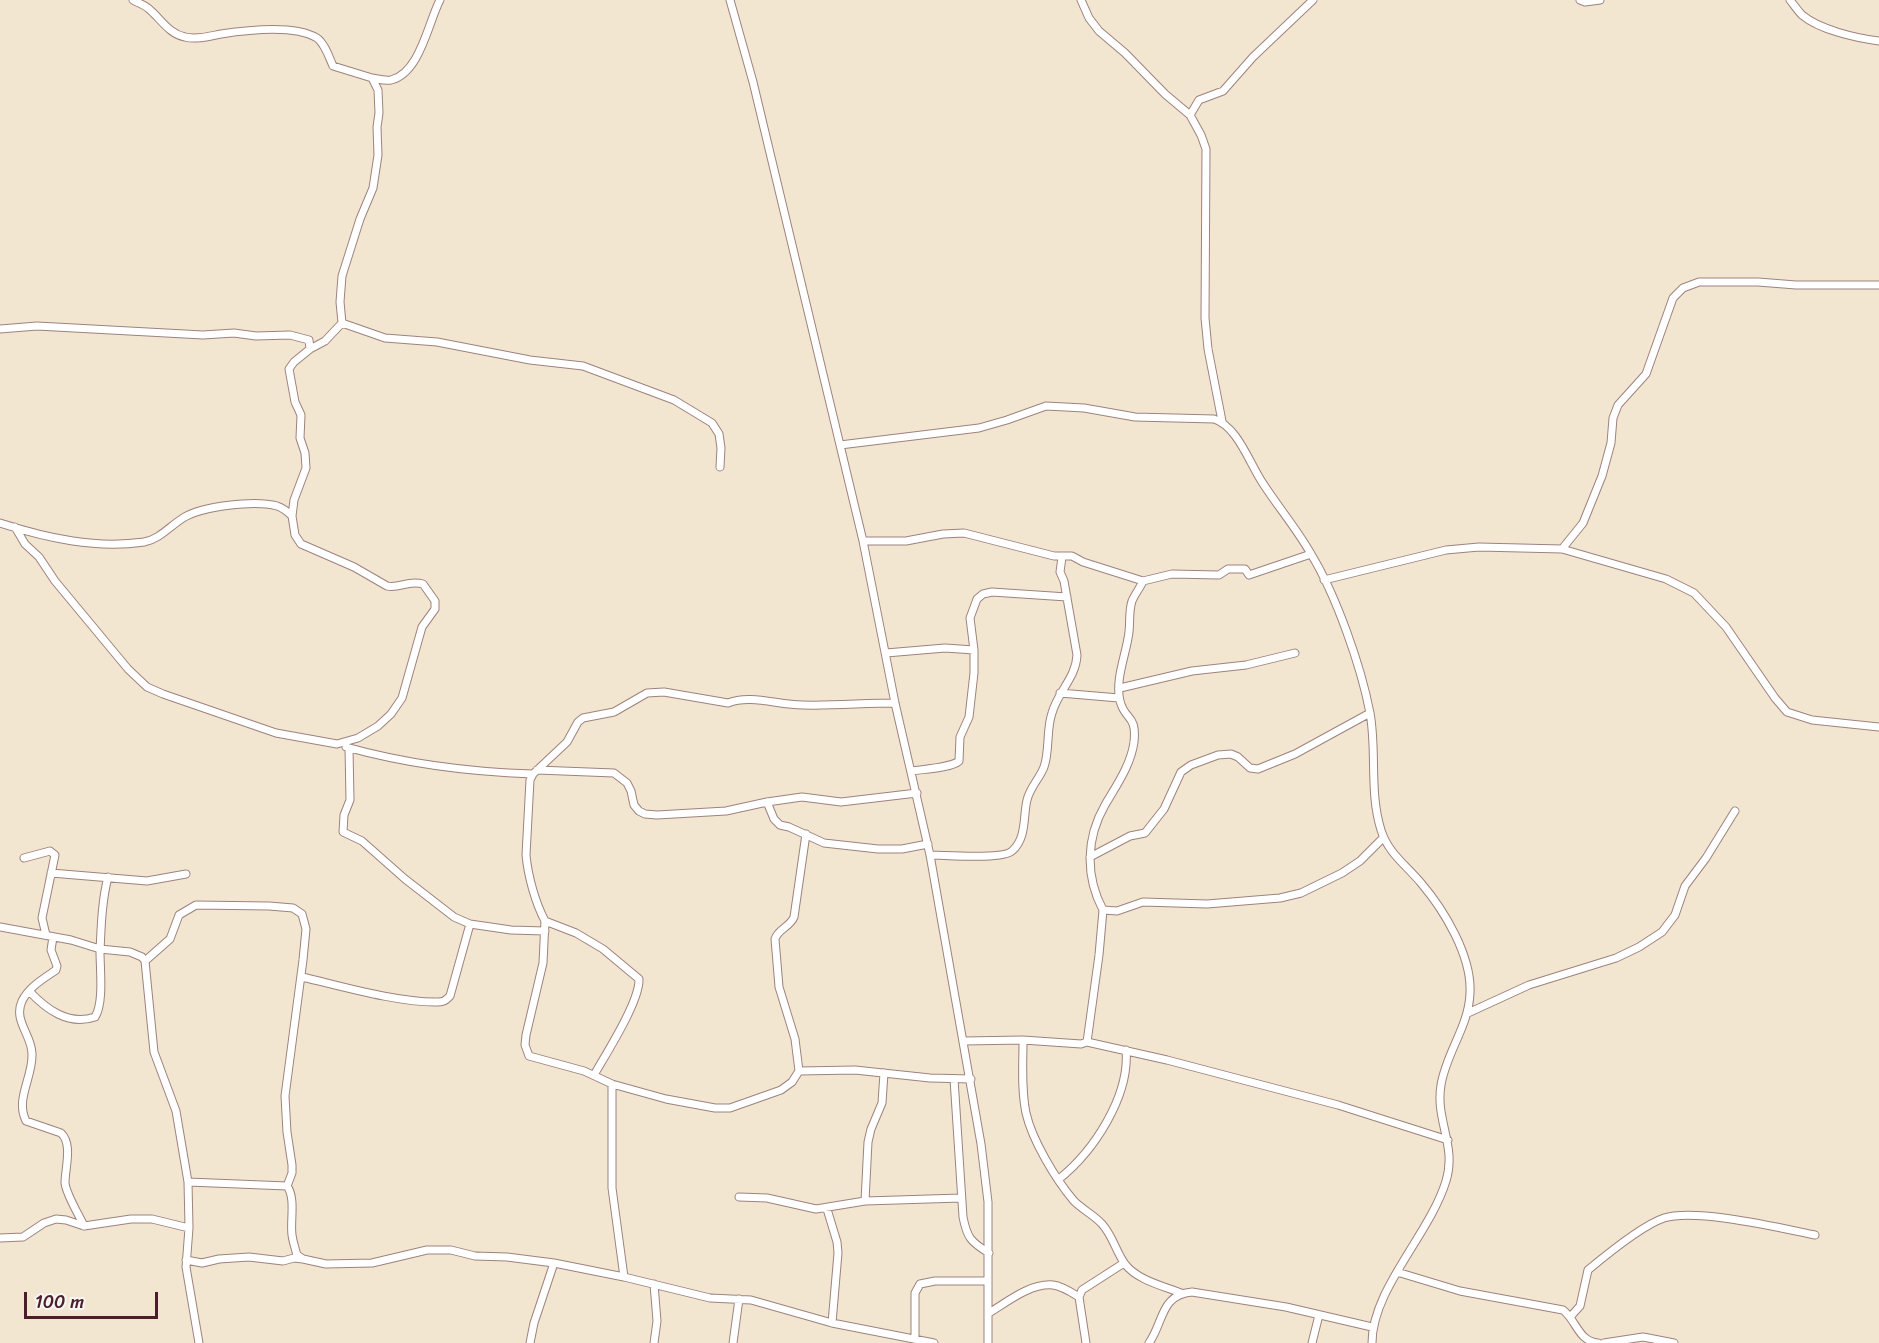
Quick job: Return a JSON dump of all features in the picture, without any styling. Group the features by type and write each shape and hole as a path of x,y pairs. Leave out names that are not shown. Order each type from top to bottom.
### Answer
{"street":[{"path":"133,0 148,8 163,24 177,34 185,37 278,29 304,33 318,39 333,66 372,78 389,80 403,75 423,43 431,16 440,0"},
{"path":"730,0 753,81 863,541 895,703 928,844 971,1080 988,1202 988,1343"},
{"path":"1082,0 1089,18 1099,31 1190,116 1201,135 1206,149 1204,318 1222,421 1237,438 1262,482 1311,554 1324,580 1348,639 1370,713 1374,789 1383,838 1398,860 1429,894 1458,942 1468,968 1470,979 1468,1013 1454,1045 1441,1085 1439,1102 1450,1152 1446,1181 1434,1209 1397,1272 1372,1327 1372,1343"},
{"path":"1190,116 1199,100 1223,91 1253,57 1313,0"},
{"path":"1580,0 1585,2 1600,0"},
{"path":"1790,0 1801,14 1814,22 1856,38 1879,41"},
{"path":"337,744 358,738 378,726 391,714 402,698 422,627 435,609 435,601 423,584 413,582 393,588 354,567 301,544 295,535 292,516 294,500 306,468 300,438 301,415 295,402 289,369 310,349 325,341 342,323 340,302 342,276 360,219 373,188 378,155 378,90 372,78"},
{"path":"1562,549 1583,523 1598,486 1611,443 1613,418 1618,405 1646,374 1673,298 1683,288 1699,282 1879,285"},
{"path":"342,323 385,338 437,342 530,360 583,366 674,400 712,423 719,434 720,467"},
{"path":"0,329 37,326 203,335 234,333 256,336 290,335 309,340 310,349"},
{"path":"840,445 979,428 1046,406 1084,408 1135,417 1204,418 1222,421"},
{"path":"0,523 48,537 95,544 151,540 183,518 210,509 272,505 286,510 292,516"},
{"path":"15,528 25,544 39,557 55,581 107,645 147,687 276,734 337,744 405,761 497,773 614,773 627,783 634,805 645,814 726,811 767,801 802,797 841,802 917,793"},
{"path":"863,541 906,541 943,534 964,533 1062,557 1072,556 1083,562 1143,581 1172,574 1219,575 1228,569 1245,569 1249,575 1311,554"},
{"path":"1324,580 1446,550 1479,547 1562,549 1666,579 1694,593 1726,627 1787,712 1812,720 1879,727"},
{"path":"930,855 991,856 1008,854 1014,850 1026,819 1027,800 1045,766 1050,721 1060,693 1070,680 1077,662 1064,581 1060,572 1062,557"},
{"path":"1087,1042 1100,955 1103,910 1091,880 1091,843 1103,808 1128,763 1134,743 1134,722 1124,711 1119,698 1120,673 1129,636 1132,600 1143,581"},
{"path":"911,771 929,767 949,767 959,761 960,737 970,707 974,650 970,618 977,599 983,594 992,592 1067,597"},
{"path":"886,653 945,648 974,650"},
{"path":"1120,688 1192,671 1246,664 1295,653"},
{"path":"806,834 794,917 791,923 778,932 776,939 779,987 795,1039 799,1071 797,1077 781,1090 730,1108 699,1106 612,1084 594,1075 535,1058 526,1052 526,1035 543,963 545,931 545,921 540,913 526,855 528,786 535,772 567,742 574,727 583,718 614,712 646,693 664,692 728,703 735,700 746,700 798,705 895,703"},
{"path":"1060,693 1119,698"},
{"path":"1090,857 1130,837 1145,833 1164,809 1181,772 1191,765 1218,755 1231,754 1250,768 1258,769 1295,754 1370,713"},
{"path":"349,748 350,800 344,815 343,832 362,841 405,879 454,917 470,924 511,930 545,931"},
{"path":"767,801 774,819 780,825 824,843 847,847 902,849 928,844"},
{"path":"1468,1013 1528,986 1616,958 1662,932 1675,915 1685,885 1706,858 1735,811"},
{"path":"1103,910 1117,912 1143,902 1207,904 1280,898 1301,893 1342,873 1360,861 1383,838"},
{"path":"24,858 53,852 55,855 42,918 57,966 56,970 29,991 22,1002 19,1015 33,1055 22,1102 23,1114 26,1121 61,1133 65,1137 67,1144 65,1185 84,1226"},
{"path":"51,873 147,881 186,874"},
{"path":"29,991 54,1014 75,1018 95,1017 100,1003 100,949 104,892 108,877"},
{"path":"145,961 170,939 179,915 196,905 293,908 302,914 306,929 302,977 285,1096 286,1132 292,1165 292,1173 287,1186"},
{"path":"545,921 576,933 603,949 639,979 636,995 594,1075"},
{"path":"302,977 403,998 439,1002 446,1000 450,996 470,924"},
{"path":"0,927 100,949 130,952 142,957 145,961 154,1052 176,1111 188,1182 189,1228 186,1260 188,1292 199,1343"},
{"path":"964,1041 1023,1040 1081,1044 1087,1042 1126,1050 1338,1106 1448,1140"},
{"path":"1023,1040 1023,1089 1026,1114 1039,1146 1075,1201 1108,1231 1124,1263 1132,1272 1181,1293 1213,1294 1372,1327"},
{"path":"1059,1179 1076,1166 1093,1143 1117,1100 1126,1072 1126,1050"},
{"path":"799,1071 855,1070 971,1080"},
{"path":"865,1201 868,1142 882,1103 884,1073"},
{"path":"954,1080 961,1198 969,1237 974,1244 989,1252"},
{"path":"612,1084 612,1188 624,1277"},
{"path":"188,1182 287,1186"},
{"path":"287,1186 291,1192 294,1246 297,1255 303,1259"},
{"path":"739,1197 767,1198 804,1208 826,1209 865,1201 961,1198"},
{"path":"826,1209 837,1242 838,1253 832,1323"},
{"path":"1571,1316 1580,1306 1588,1270 1625,1242 1664,1218 1694,1216 1722,1219 1815,1235"},
{"path":"0,1238 23,1237 44,1223 56,1219 84,1226 131,1219 152,1219 189,1228"},
{"path":"186,1260 202,1263 219,1259 249,1257 283,1261 303,1259 326,1264 372,1263 427,1250 442,1249 475,1256 507,1257 554,1263 710,1298 751,1300 886,1339 915,1339 934,1343"},
{"path":"530,1343 534,1323 554,1263"},
{"path":"1086,1343 1079,1296 1088,1285 1124,1263"},
{"path":"1397,1272 1460,1291 1554,1306 1571,1316 1583,1338 1598,1343"},
{"path":"915,1339 915,1293 920,1284 935,1281 988,1281"},
{"path":"654,1284 657,1321 654,1343"},
{"path":"988,1313 1029,1290 1045,1286 1061,1287 1079,1296"},
{"path":"1149,1343 1167,1305 1173,1297 1181,1293"},
{"path":"733,1343 739,1299"},
{"path":"1312,1343 1319,1315"},
{"path":"1604,1343 1643,1337 1674,1343"}]}
